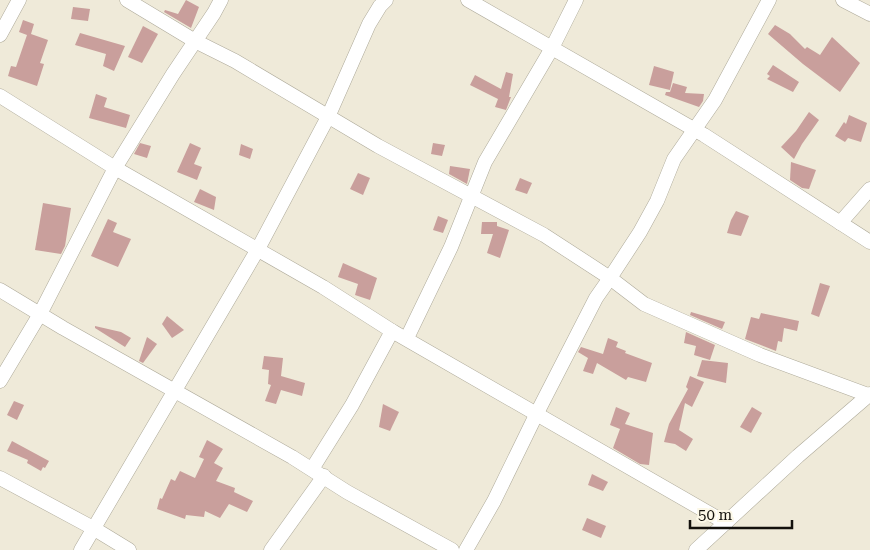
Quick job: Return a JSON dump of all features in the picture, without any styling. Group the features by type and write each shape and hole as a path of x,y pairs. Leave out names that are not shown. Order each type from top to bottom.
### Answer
{"street":[{"path":"0,35 19,0"},
{"path":"127,0 195,41 235,61 378,146 544,235 610,278 644,304 760,355 869,395 798,456 696,550"},
{"path":"0,381 40,314 115,168 221,0"},
{"path":"81,550 258,249 328,117 369,24 386,0"},
{"path":"468,0 695,130 870,242"},
{"path":"408,338 449,252 493,146 552,48 576,0"},
{"path":"466,550 494,501 537,412 596,298 653,210 677,154 715,100 769,0"},
{"path":"843,0 870,14"},
{"path":"0,96 115,168 323,287 392,331 408,338 492,389 537,412 726,523"},
{"path":"840,223 870,188"},
{"path":"0,290 318,473 347,492 452,550"},
{"path":"271,550 318,473 392,331"},
{"path":"0,478 93,528 129,550"}],"building":[{"path":"186,0 199,7 191,28 164,12 165,10 178,14"},
{"path":"73,7 90,9 88,21 71,19"},
{"path":"23,20 34,24 31,34 48,40 40,63 44,64 37,86 8,76 11,66 16,67 27,35 19,32"},
{"path":"775,25 790,34 805,49 807,47 820,55 832,37 860,63 840,92 768,34"},
{"path":"143,26 158,34 142,63 128,57"},
{"path":"80,33 125,46 114,71 103,66 106,54 75,45"},
{"path":"773,65 799,82 793,92 767,79 770,76 767,74"},
{"path":"654,66 674,72 670,90 649,85"},
{"path":"506,72 513,74 509,97 511,97 506,110 495,107 498,99 470,85 475,75 501,89"},
{"path":"673,83 687,87 685,93 704,94 703,101 699,107 665,95 666,92 670,92"},
{"path":"96,94 107,98 104,107 130,115 126,128 89,118"},
{"path":"809,112 819,120 794,159 781,147 796,131"},
{"path":"849,115 867,123 861,142 848,138 845,142 835,136 844,122 846,124"},
{"path":"140,143 151,146 147,158 134,154"},
{"path":"190,143 201,148 194,164 202,167 197,180 177,172"},
{"path":"433,143 445,145 442,156 431,154"},
{"path":"241,144 253,149 250,159 239,155"},
{"path":"791,162 816,170 809,189 802,188 790,180"},
{"path":"450,166 470,169 467,184 449,174"},
{"path":"358,173 370,178 363,195 350,189"},
{"path":"520,178 532,183 527,194 515,190"},
{"path":"200,189 216,197 214,210 194,202"},
{"path":"43,203 71,208 65,246 61,254 35,250"},
{"path":"736,211 749,216 741,236 727,233"},
{"path":"438,216 448,220 443,233 433,230"},
{"path":"108,219 117,223 113,232 131,239 118,267 91,256"},
{"path":"482,222 497,222 497,226 509,230 500,258 487,253 493,234 481,234"},
{"path":"343,263 377,278 370,300 355,295 358,284 338,277"},
{"path":"820,283 830,286 819,317 811,314"},
{"path":"691,312 725,322 722,329 690,315"},
{"path":"761,313 799,321 797,331 784,328 782,342 778,341 776,351 745,339 751,317 759,319"},
{"path":"167,316 184,330 172,338 162,324"},
{"path":"95,326 121,332 131,338 125,347 95,328"},
{"path":"686,332 715,345 710,360 694,355 696,346 684,343"},
{"path":"147,337 157,344 143,363 139,361"},
{"path":"608,338 618,342 616,347 626,351 625,353 652,363 646,382 628,377 626,380 597,363 593,374 583,371 588,358 578,352 581,347 603,354"},
{"path":"264,356 283,358 281,376 305,383 302,396 281,390 276,404 265,401 271,385 268,384 269,370 262,369"},
{"path":"702,360 728,363 726,383 697,376"},
{"path":"690,376 704,382 692,407 685,403 679,430 693,439 686,451 675,444 664,442 669,424 688,389 686,387"},
{"path":"14,401 24,405 17,420 7,415"},
{"path":"383,404 399,412 390,431 379,427"},
{"path":"616,407 630,413 625,424 653,433 649,465 640,464 613,448 620,429 610,425"},
{"path":"752,407 762,413 751,433 740,427"},
{"path":"207,440 223,449 214,463 223,468 216,481 235,488 234,492 253,501 247,512 229,504 220,518 205,511 204,517 186,515 185,519 157,509 160,498 162,499 171,479 175,481 180,471 195,478 204,459 199,457"},
{"path":"12,441 49,461 45,468 43,467 41,471 27,463 28,460 7,451"},
{"path":"592,474 608,482 603,491 588,485"},
{"path":"587,518 606,526 601,538 582,530"}]}
